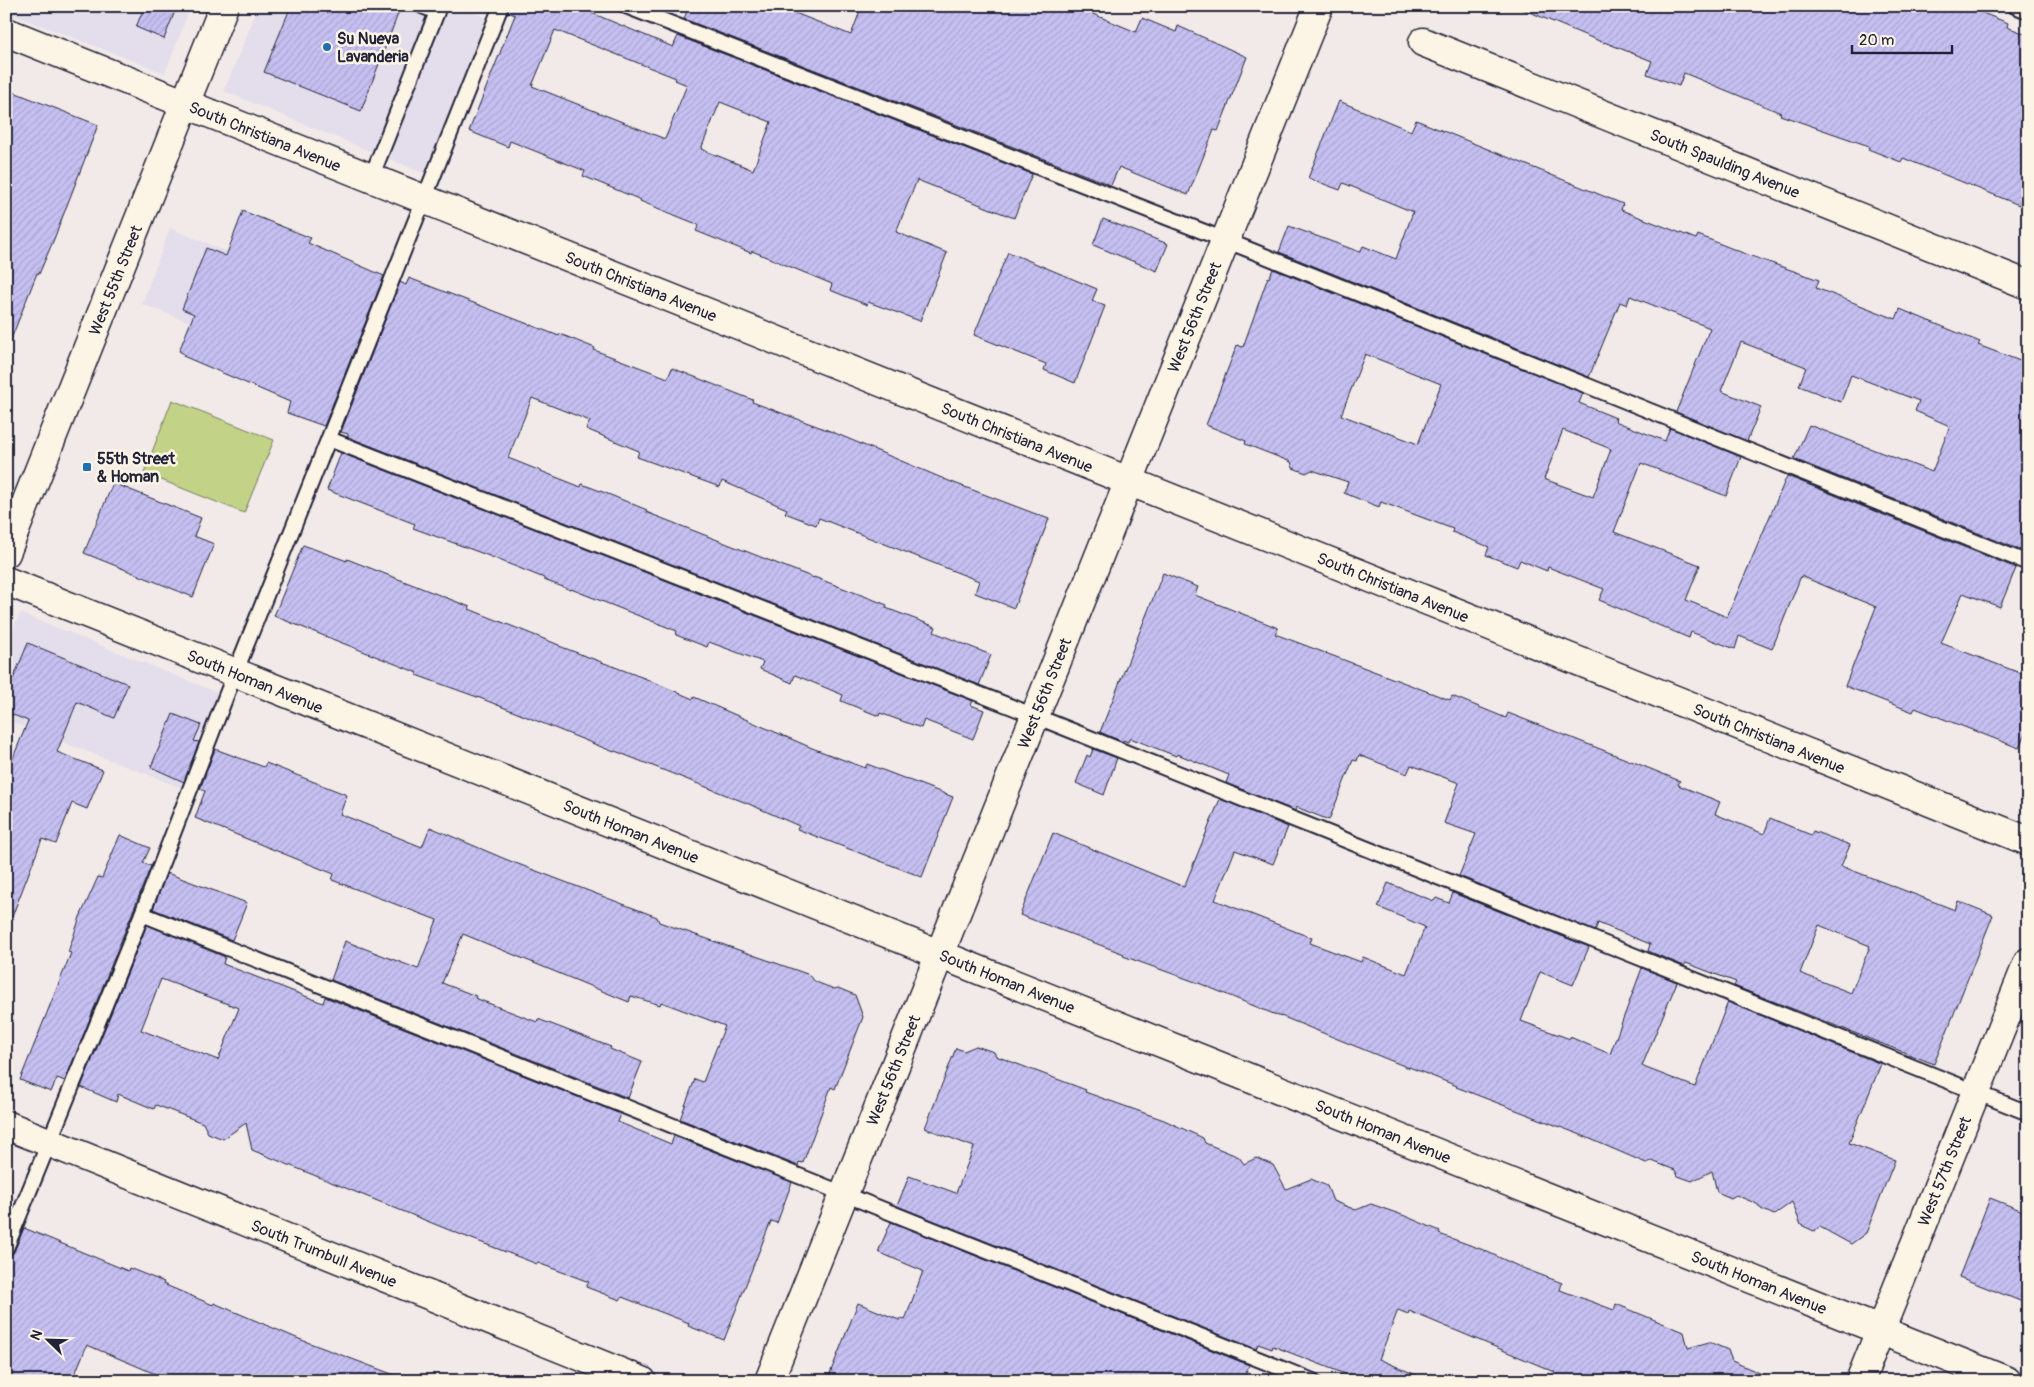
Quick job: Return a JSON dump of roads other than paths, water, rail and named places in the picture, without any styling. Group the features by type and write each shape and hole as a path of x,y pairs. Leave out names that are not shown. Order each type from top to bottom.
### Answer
{"street":[{"name":"West 55th Street","path":"6,553 224,6"},
{"name":"West 56th Street","path":"768,1381 1319,6"},
{"name":"South Christiana Avenue","path":"6,32 2028,841"},
{"name":"South Spaulding Avenue","path":"1423,42 2028,285"},
{"name":"South Homan Avenue","path":"6,581 2007,1381"},
{"name":"West 57th Street","path":"1860,1381 2028,962"},
{"name":"South Trumbull Avenue","path":"6,1125 642,1381"}],"lane":[{"path":"371,178 437,12 422,6"},
{"path":"6,1248 142,914 501,6"},
{"path":"626,6 1225,240 2028,563"},
{"path":"2015,6 2028,11"},
{"path":"329,439 1035,716 2028,1113"},
{"path":"142,914 1313,1381"}],"place":[{"name":"Su Nueva Lavanderia","path":"327,47"},
{"name":"55th Street & Homan","path":"87,467"}]}
